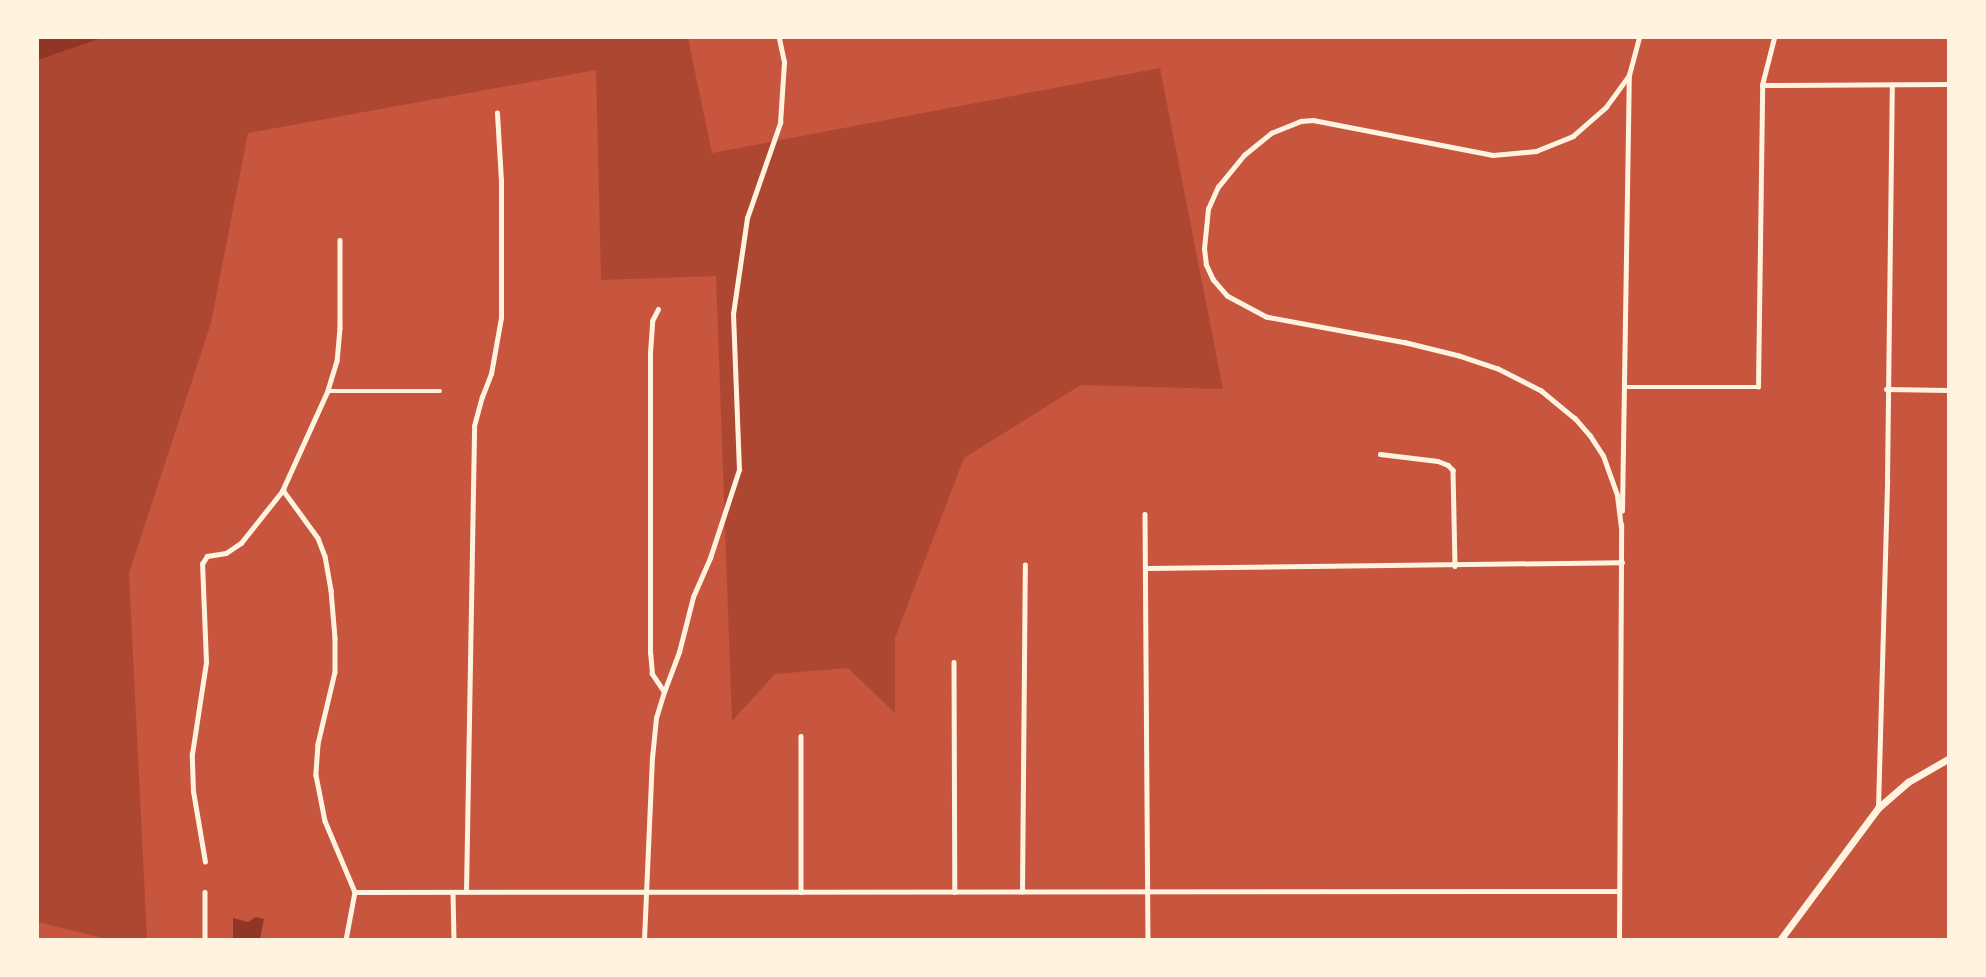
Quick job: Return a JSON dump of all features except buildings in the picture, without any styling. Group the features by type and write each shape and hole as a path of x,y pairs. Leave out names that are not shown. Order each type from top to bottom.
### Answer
{"main road":[{"path":"1780,939 1878,808 1908,782 1948,759"}],"street":[{"path":"644,939 644,892 654,732 664,692 679,652 693,597 710,558 739,470 733,314 747,218 780,123 784,62 779,38"},
{"path":"1619,939 1621,528 1629,75 1639,38"},
{"path":"1625,387 1758,387 1762,85 1774,38"},
{"path":"1621,528 1617,495 1603,456 1590,436 1557,403 1498,369 1459,356 1406,343 1266,317 1241,306 1227,296 1213,280 1206,265 1204,249 1208,208 1218,188 1244,155 1271,132 1287,125 1301,121 1325,122 1493,155 1536,151 1573,136 1591,122 1629,75"},
{"path":"1762,85 1948,84"},
{"path":"1878,808 1887,480 1886,389 1892,85"},
{"path":"466,892 474,426 491,374 501,318 501,182 497,113"},
{"path":"205,862 193,791 192,754 206,662 203,561 210,555 226,553 241,543 261,522 283,490 328,391 339,346 340,240"},
{"path":"658,309 652,321 650,353 650,653 652,674 664,692"},
{"path":"1886,389 1948,390"},
{"path":"328,391 440,391"},
{"path":"1380,454 1438,461 1453,470 1455,566"},
{"path":"283,490 315,532 323,550 328,572 334,620 335,672 318,744 316,775 325,821 355,892 346,939"},
{"path":"1145,514 1148,939"},
{"path":"1147,568 1455,566 1622,562"},
{"path":"1022,892 1025,565"},
{"path":"954,662 955,892"},
{"path":"801,736 801,892"},
{"path":"205,891 205,939"},
{"path":"355,892 1619,891"},
{"path":"453,892 454,939"}],"shaded area":[{"path":"38,38 102,38 38,60"},
{"path":"102,38 688,38 712,153 1160,68 1223,389 1081,385 964,458 895,638 895,713 848,668 775,674 732,721 716,276 601,280 596,70 248,133 211,323 129,573 147,939 107,939 38,922 38,60"},
{"path":"256,917 264,919 260,939 233,939 233,918 248,922"}]}
